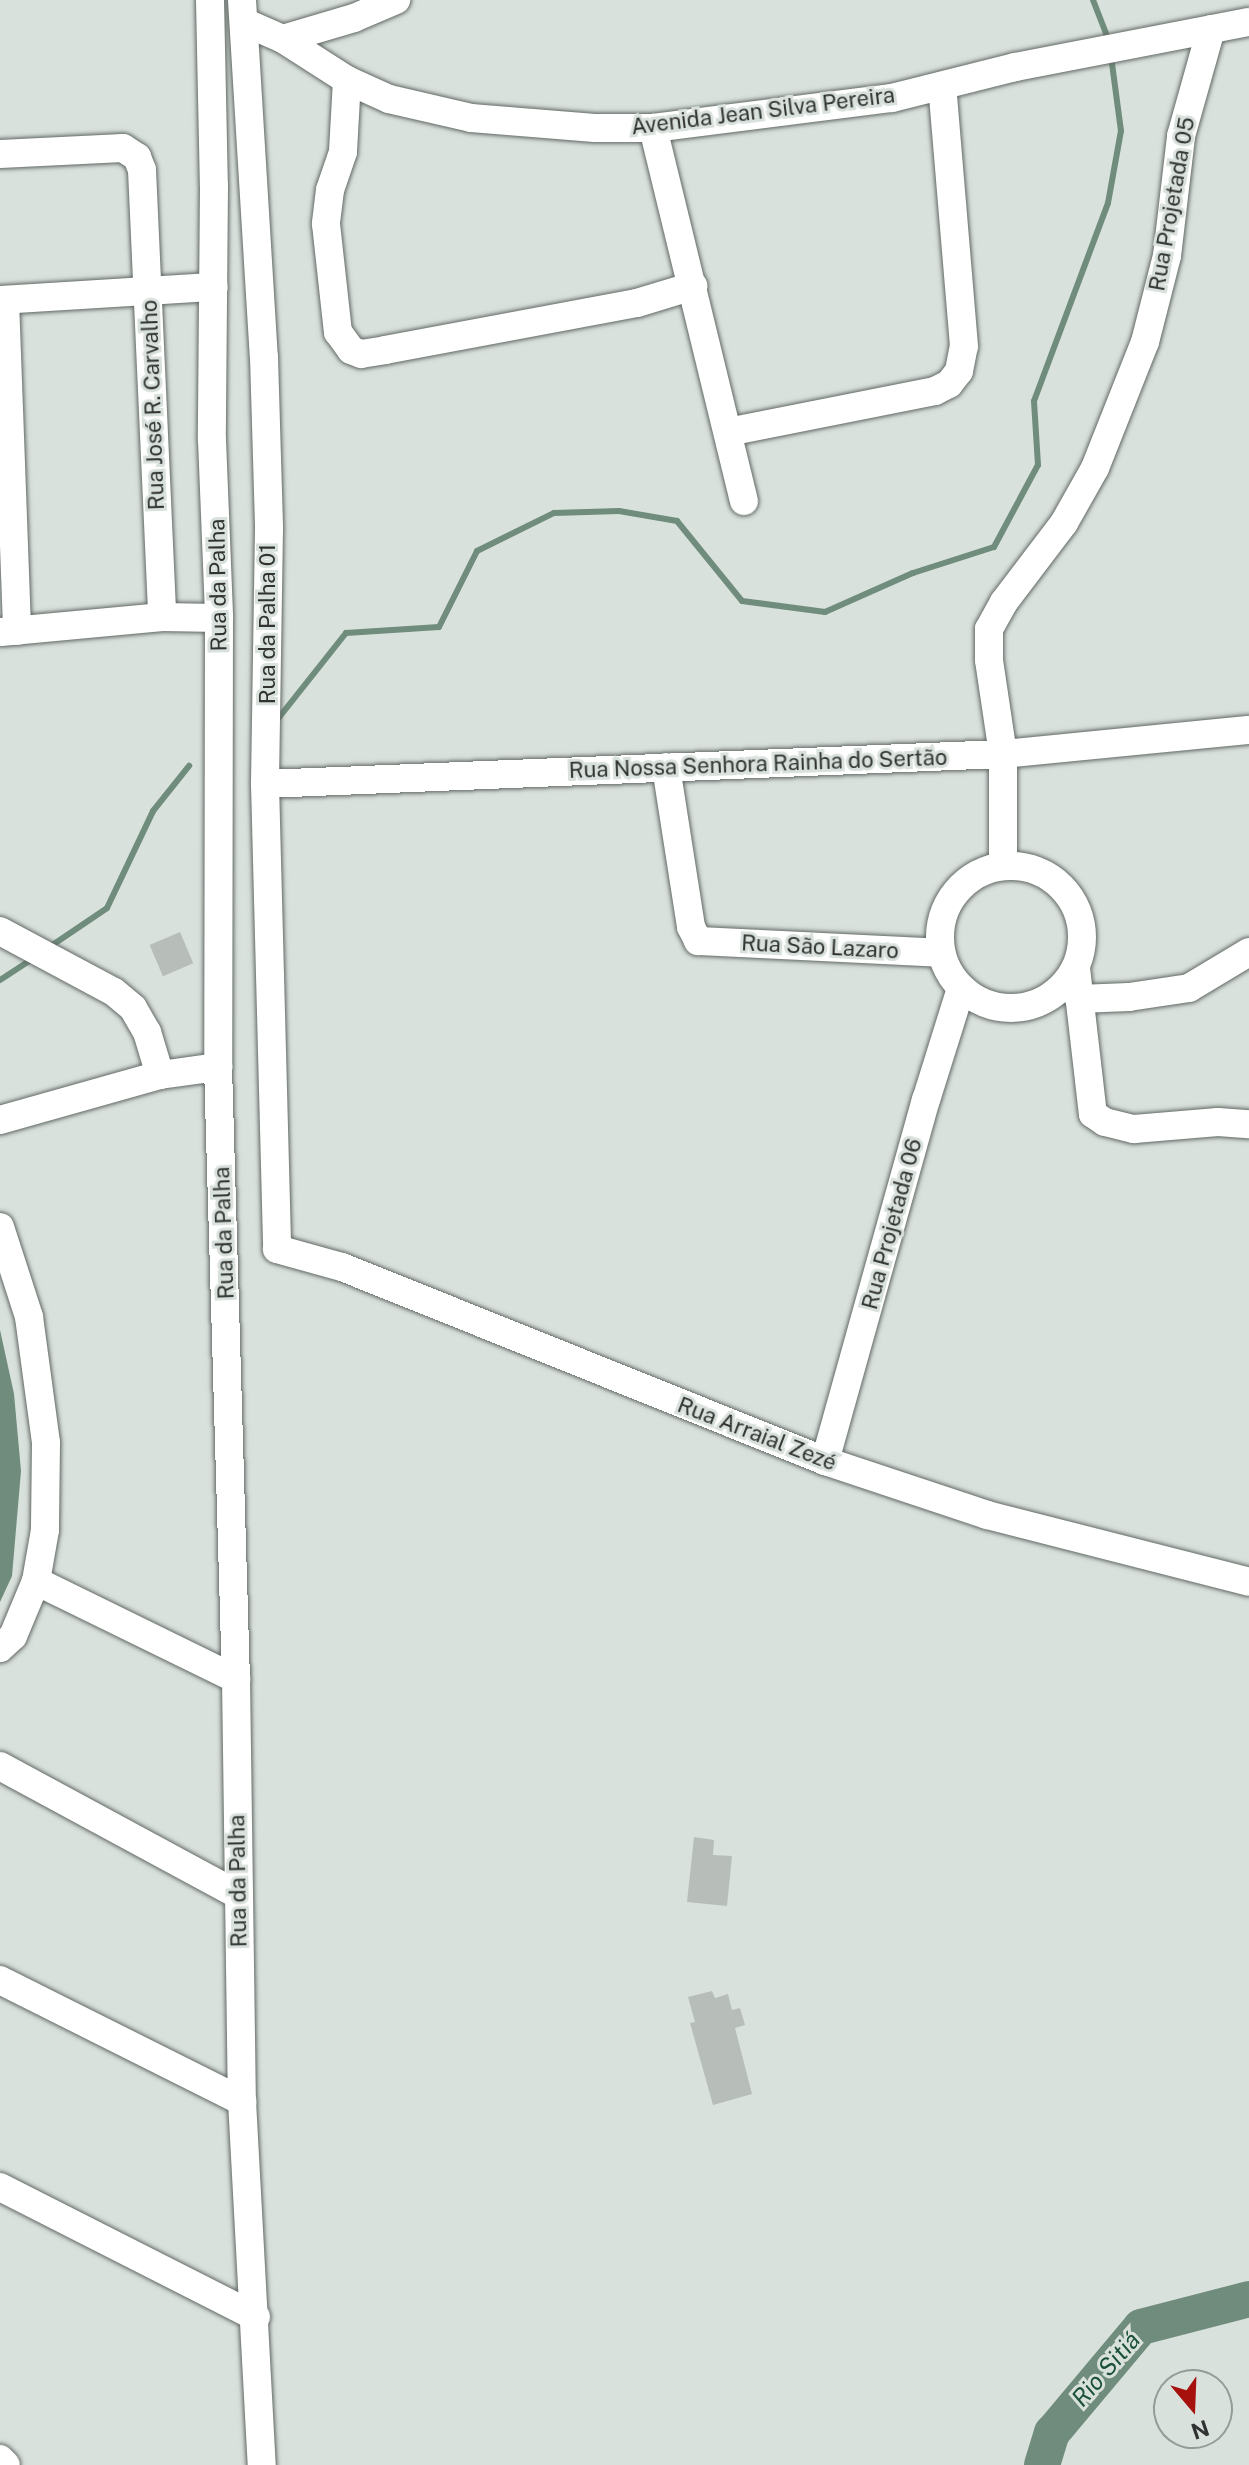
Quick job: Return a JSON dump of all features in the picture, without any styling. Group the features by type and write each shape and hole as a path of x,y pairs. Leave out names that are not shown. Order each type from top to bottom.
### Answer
{"street":[{"name":"Rua da Palha","path":"210,0 214,287 212,440 219,618 218,1067 236,1679 242,2101 262,2465"},
{"path":"283,39 354,18 396,0"},
{"name":"Avenida Jean Silva Pereira","path":"243,11 347,80 389,99 471,118 595,128 653,128 892,98 1015,67 1249,22"},
{"name":"Rua da Palha 01","path":"243,11 264,357 268,497 265,784 277,1249"},
{"name":"Rua Projetada 05","path":"1003,865 1003,754 989,660 989,629 1004,602 1064,523 1095,468 1145,342 1167,256 1181,136 1211,29"},
{"path":"347,80 343,152 330,190 326,224 338,332 351,350 361,354 441,340 637,303 693,286"},
{"path":"728,432 935,391 949,384 959,371 964,346 942,86"},
{"path":"653,128 744,501"},
{"name":"Rua José R. Carvalho","path":"0,154 123,148 137,157 144,193 162,617"},
{"path":"214,287 2,300 9,632 162,617 219,618"},
{"name":"Rua Nossa Senhora Rainha do Sertão","path":"265,784 1003,754 1249,730"},
{"name":"Rua São Lazaro","path":"666,767 691,927 698,941 941,953"},
{"path":"1076,968 1050,996 1023,1006 994,1006 961,988 941,953 940,933 946,909 959,889 979,874 1003,865 1042,873 1059,885 1072,900 1082,936 1076,968 1093,1114 1105,1122 1134,1129 1218,1122 1249,1124"},
{"path":"0,931 114,992 133,1008 147,1032 160,1075"},
{"path":"1079,999 1129,997 1189,988 1249,952"},
{"name":"Rua Projetada 06","path":"825,1461 926,1100 961,988"},
{"path":"0,1120 160,1075 218,1067"},
{"path":"0,1227 29,1317 41,1385 46,1443 45,1530 36,1581 13,1636 0,1648"},
{"name":"Rua Arraial Zezé","path":"277,1249 342,1267 825,1461 987,1515 1249,1582"},
{"path":"36,1581 236,1679"},
{"path":"0,1766 237,1894"},
{"path":"0,1980 242,2101"},
{"path":"0,2187 256,2317"},
{"path":"0,2459 6,2465"}],"shaded area":[{"path":"0,1330 14,1394 21,1471 12,1576 0,1602"}],"building":[{"path":"180,932 193,963 163,976 150,945"},
{"path":"694,1837 714,1840 713,1855 732,1856 727,1906 687,1902"},
{"path":"712,1991 715,1998 728,1994 732,2010 740,2008 745,2025 735,2028 752,2094 713,2105 690,2023 695,2022 688,1997"}],"waterway":[{"path":"1093,0 1109,41"},
{"path":"277,720 346,633 439,627 477,551 554,513 619,511 677,521 742,601 825,612 913,573 994,547 1038,465 1034,401 1108,203 1121,131 1111,56"},
{"path":"48,948 107,908 153,811 189,766"},
{"path":"0,980 32,959"},
{"name":"Rio Sitiá","path":"1042,2465 1052,2433 1141,2327 1249,2299"}]}
